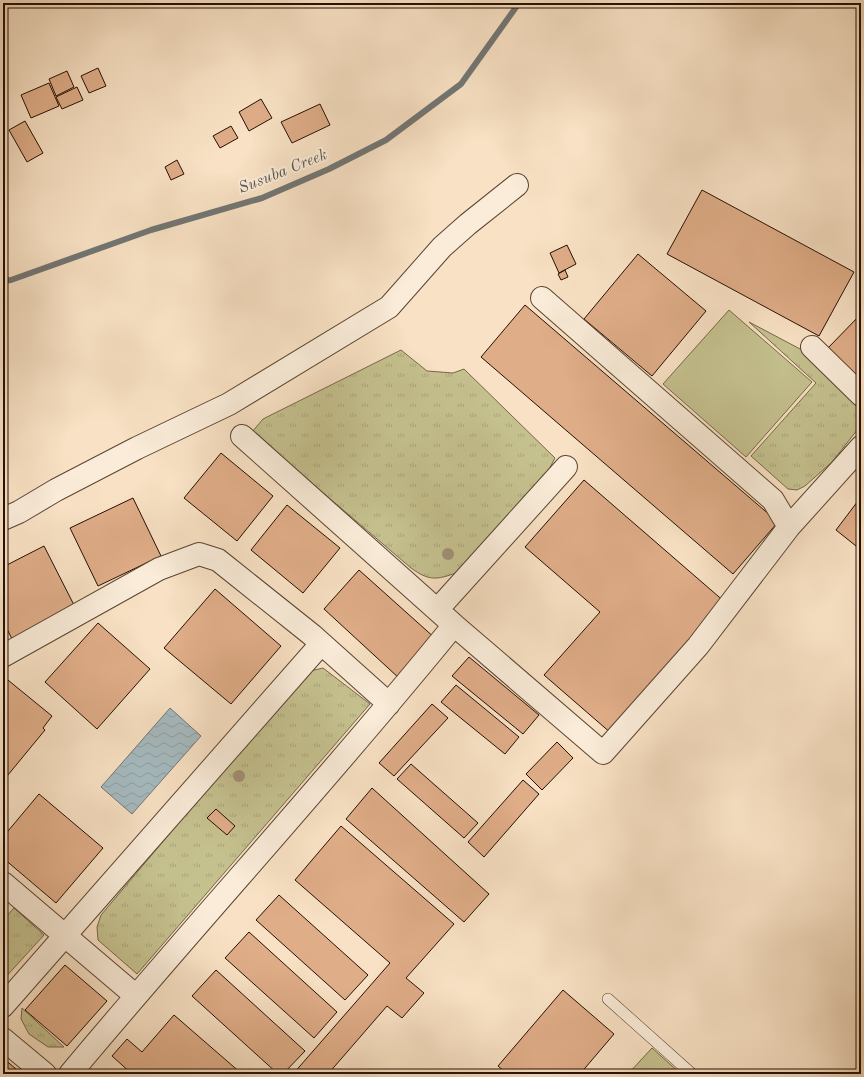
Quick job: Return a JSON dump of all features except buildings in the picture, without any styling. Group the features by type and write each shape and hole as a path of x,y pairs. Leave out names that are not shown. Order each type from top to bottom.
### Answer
{"street":[{"path":"3,519 19,512 56,490 137,448 229,404 389,307 442,247 517,185"},
{"path":"542,298 773,500 789,527"},
{"path":"812,348 861,395"},
{"path":"242,436 454,625 603,753 698,646 789,527 861,447"},
{"path":"437,610 566,466"},
{"path":"3,656 159,568 199,554 218,560 321,644 389,704"},
{"path":"70,1074 389,704 454,625"},
{"path":"3,1006 321,644"},
{"path":"3,883 136,996"},
{"path":"3,1039 45,1074"}],"lane":[{"path":"608,999 692,1074"}],"green space":[{"path":"729,310 812,382 746,457 663,384"},
{"path":"749,322 802,350 860,410 861,420 858,429 832,462 805,486 797,490 788,489 751,456 816,383"},
{"path":"401,350 427,371 453,373 464,369 555,458 547,473 456,573 438,578 428,577 411,568 252,432 263,419"},
{"path":"323,668 370,704 137,974 98,940 97,927 101,915 306,672"},
{"path":"14,908 44,935 3,980 3,920"},
{"path":"22,1008 64,1047 48,1047 29,1034 21,1019"},
{"path":"652,1048 681,1074 628,1074"}],"water":[{"path":"170,708 201,736 132,814 101,787"}],"waterway":[{"name":"Susuba Creek","path":"3,281 11,280 151,230 262,198 329,169 386,140 461,84 519,3"}]}
